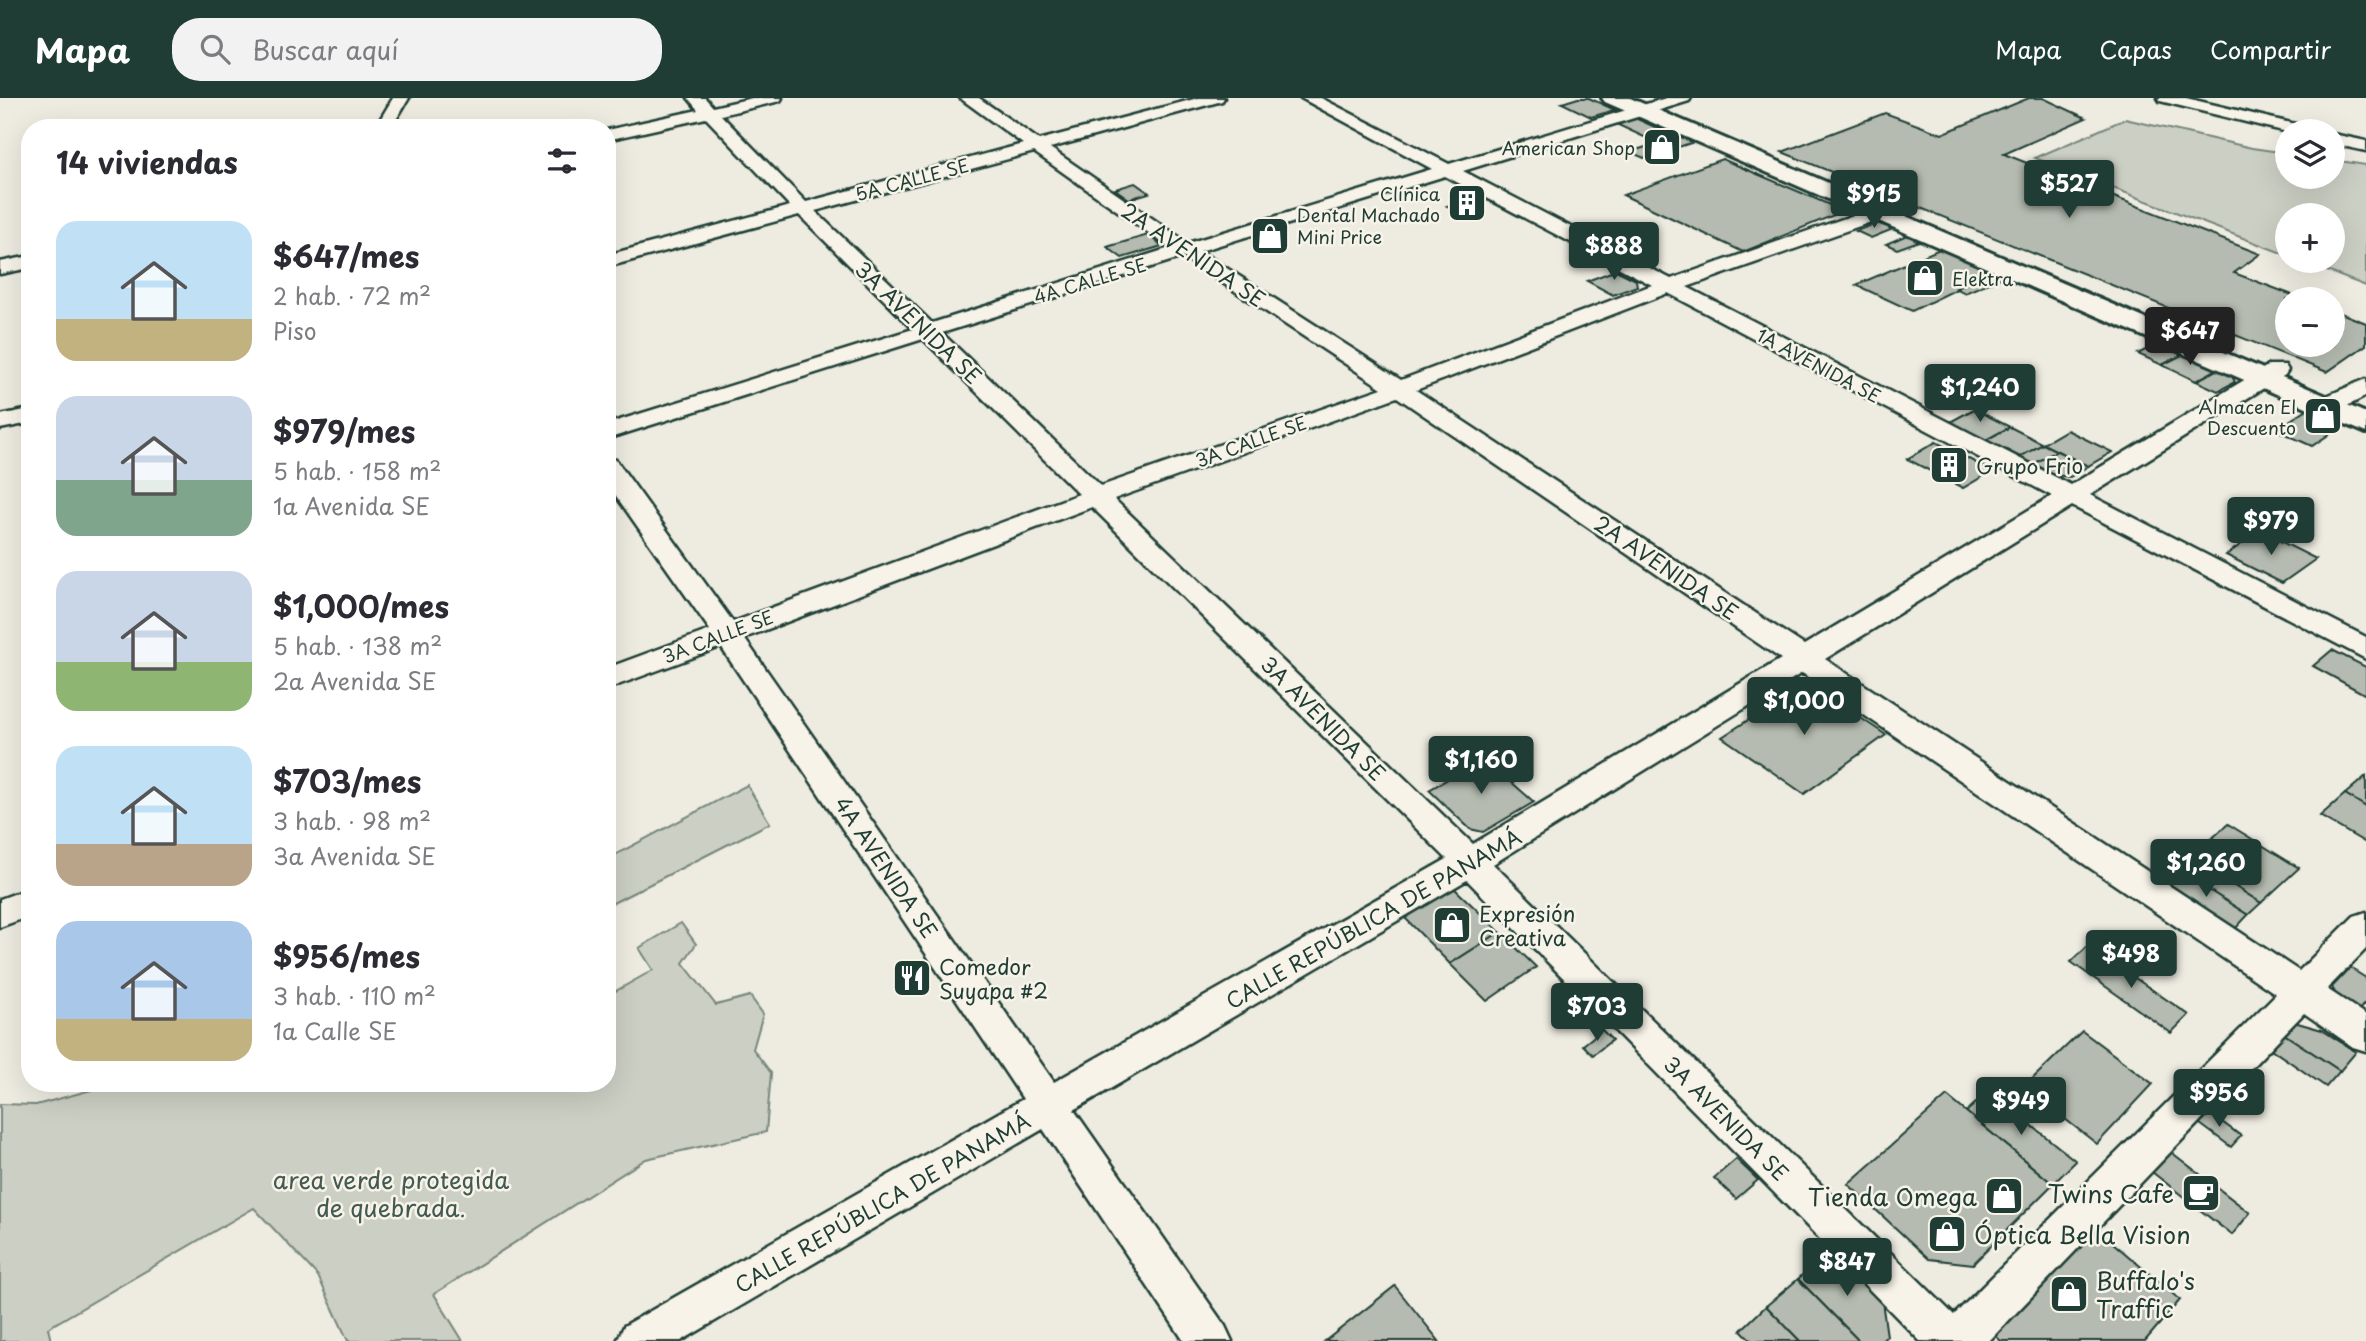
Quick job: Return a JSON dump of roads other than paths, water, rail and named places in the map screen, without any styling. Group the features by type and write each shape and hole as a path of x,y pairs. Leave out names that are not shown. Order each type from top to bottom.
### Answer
{"main road":[{"path":"1612,98 1644,105 2269,375 2350,399 2366,424"}],"street":[{"path":"388,119 401,98"},
{"name":"3A AVENIDA SE","path":"696,98 803,209 1470,862 1950,1341"},
{"path":"616,133 774,98"},
{"name":"2A AVENIDA SE","path":"968,98 1039,145 1185,250 1399,389 2366,1035"},
{"name":"5A CALLE SE","path":"616,259 1216,98"},
{"name":"1A AVENIDA SE","path":"1309,98 2366,649"},
{"name":"4A CALLE SE","path":"616,429 1446,170 1644,105 1683,98"},
{"path":"2179,99 2275,124"},
{"path":"2345,142 2366,146"},
{"name":"3A CALLE SE","path":"616,676 1098,496 1399,389 1669,286 1888,211"},
{"path":"0,268 21,264"},
{"name":"CALLE REPÚBLICA DE PANAMÁ","path":"639,1341 1051,1106 1470,862 1806,660 2269,375"},
{"path":"0,422 21,418"},
{"name":"4A AVENIDA SE","path":"616,478 726,633 1210,1341"},
{"path":"0,913 21,905"},
{"path":"1959,1341 2366,926"}],"place":[{"name":"American Shop","path":"1662,147"},
{"name":"Clínica Dental Machado","path":"1467,203"},
{"name":"Mini Price","path":"1270,236"},
{"name":"Elektra","path":"1925,278"},
{"name":"Almacen El Descuento","path":"2323,416"},
{"name":"Grupo Frio","path":"1949,465"},
{"name":"Expresión Creativa","path":"1452,925"},
{"name":"Comedor Suyapa #2","path":"912,978"},
{"name":"Twins Cafe","path":"2201,1193"},
{"name":"Tienda Omega","path":"2004,1196"},
{"name":"Óptica Bella Vision","path":"1947,1234"},
{"name":"Buffalo's Traffic","path":"2069,1294"}],"park label":[{"name":"area verde protegida de quebrada.","path":"391,1193"}]}
